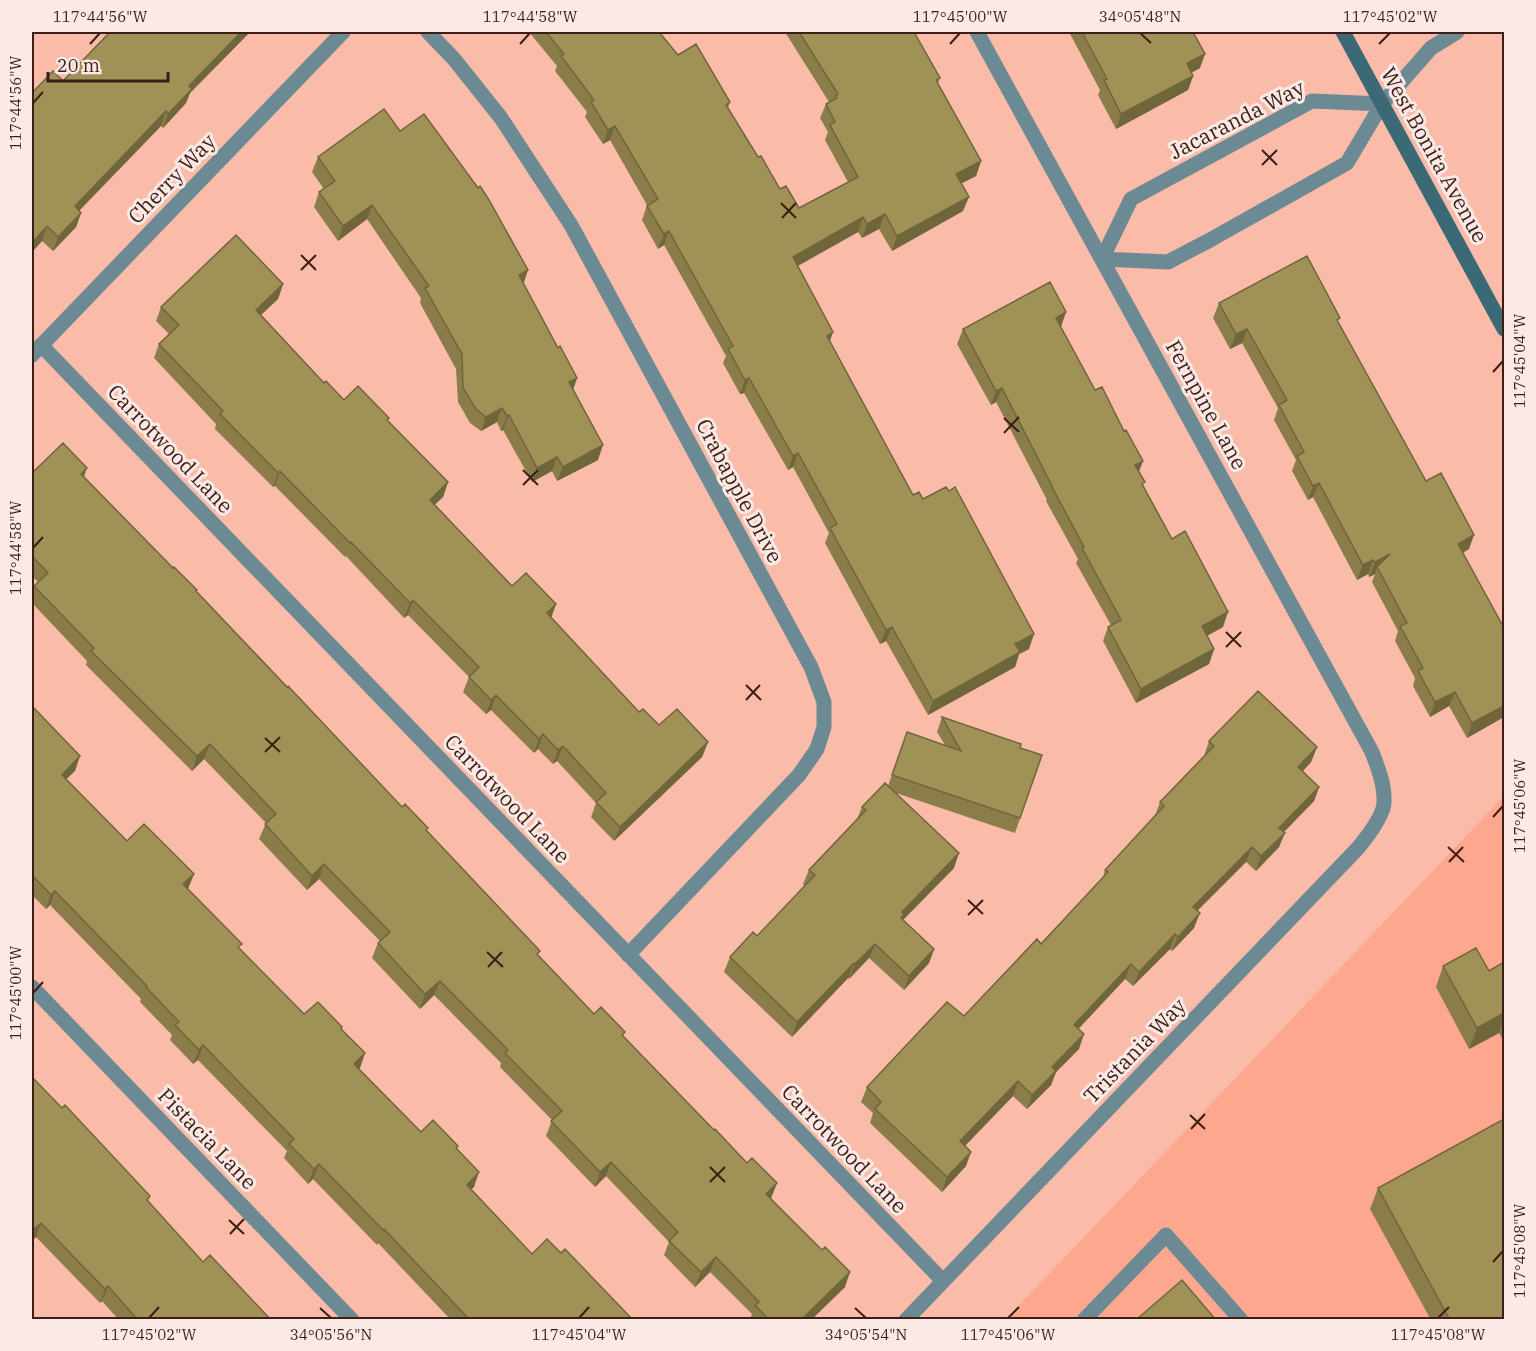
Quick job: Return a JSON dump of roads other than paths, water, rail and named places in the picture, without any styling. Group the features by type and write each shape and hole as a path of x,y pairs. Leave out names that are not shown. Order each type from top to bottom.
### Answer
{"main road":[{"name":"West Bonita Avenue","path":"1343,32 1504,329"}],"street":[{"name":"Cherry Way","path":"36,350 344,32"},
{"name":"Crabapple Drive","path":"428,32 454,59 501,118 571,225 811,667 824,702 824,727 817,749 798,775 628,955"},
{"name":"Fernpine Lane","path":"977,32 1372,752 1382,779 1384,805"},
{"path":"1102,259 1168,262 1347,163 1382,104 1431,48 1457,32"},
{"name":"Jacaranda Way","path":"1102,259 1131,199 1312,101 1382,104"},
{"name":"Carrotwood Lane","path":"36,350 628,955 943,1281"},
{"name":"Tristania Way","path":"906,1320 1359,848 1374,827 1384,805"},
{"name":"Pistacia Lane","path":"32,987 352,1320"},
{"path":"1084,1320 1166,1235 1241,1320"}]}
